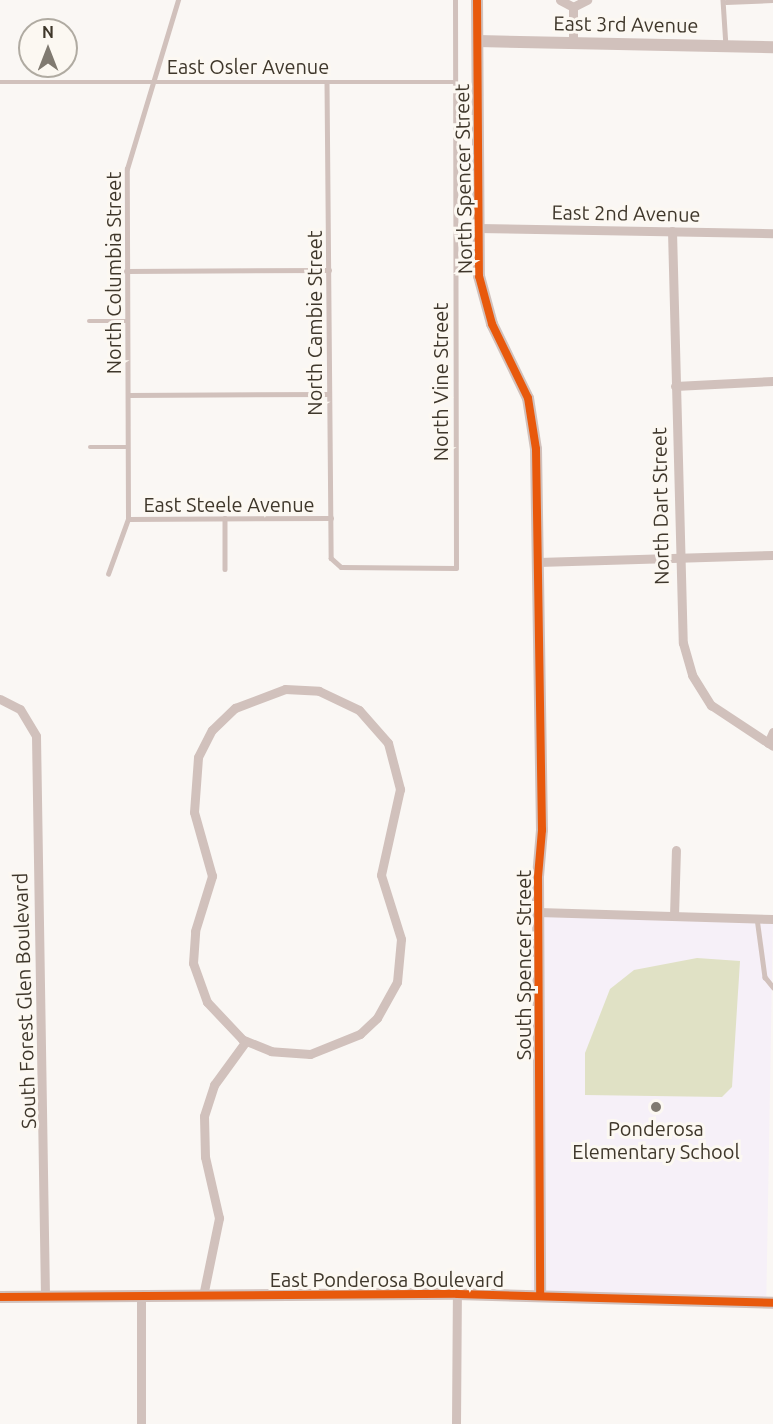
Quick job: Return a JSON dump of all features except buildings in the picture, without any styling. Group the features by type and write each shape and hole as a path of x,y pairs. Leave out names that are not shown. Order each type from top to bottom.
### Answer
{"street":[{"name":"North Spencer Street","path":"477,0 478,228 486,310 532,413 538,562"},
{"path":"560,0 573,7"},
{"path":"573,7 586,0"},
{"path":"573,7 573,43"},
{"name":"East 3rd Avenue","path":"478,41 773,47"},
{"name":"East 2nd Avenue","path":"478,228 773,233"},
{"name":"North Dart Street","path":"672,231 678,561 683,643 692,675 720,714 770,744"},
{"path":"675,386 773,381"},
{"path":"538,562 678,561 773,555"},
{"name":"South Spencer Street","path":"538,562 542,808 538,912 540,1296"},
{"path":"276,691 319,691 359,710 380,730 394,757 399,804 381,875 399,929 400,970 377,1018 343,1045 310,1054 282,1053 246,1041 207,1002 194,970 195,931 213,876 194,812 195,771 212,730 235,708 276,691"},
{"name":"South Forest Glen Boulevard","path":"0,699 20,709 35,729 38,752 45,1296"},
{"path":"770,744 773,732"},
{"path":"674,916 676,850"},
{"path":"538,912 773,919"},
{"path":"203,1296 219,1218 205,1157 204,1116 214,1085 246,1041"},
{"path":"456,1424 457,1294"},
{"name":"East Ponderosa Boulevard","path":"0,1297 457,1294 773,1303"},
{"path":"141,1296 141,1424"}],"lane":[{"name":"North Columbia Street","path":"108,574 128,519 126,271 128,159 156,81 178,0"},
{"name":"North Vine Street","path":"333,563 456,567 455,0"},
{"path":"726,46 724,1 773,0"},
{"name":"East Osler Avenue","path":"0,82 41,80 454,82"},
{"name":"North Cambie Street","path":"327,82 330,518 333,563"},
{"path":"126,271 329,270"},
{"path":"89,321 126,321"},
{"path":"128,395 329,394"},
{"path":"90,447 128,447"},
{"path":"225,518 225,569"},
{"name":"East Steele Avenue","path":"128,519 330,518"},
{"path":"757,918 765,977 773,987"}],"shaded area":[{"name":"Ponderosa Elementary School","path":"538,912 773,916 766,1300 531,1296"}],"green space":[{"path":"697,958 740,961 732,1087 722,1097 585,1095 585,1053 610,989 634,970"}],"cycle path":[{"path":"477,0 479,276 492,324 528,398 536,449 542,830 538,877 540,1296"},
{"path":"0,1297 457,1294 773,1303"}],"place":[{"name":"Ponderosa Elementary School","path":"656,1107"}]}
